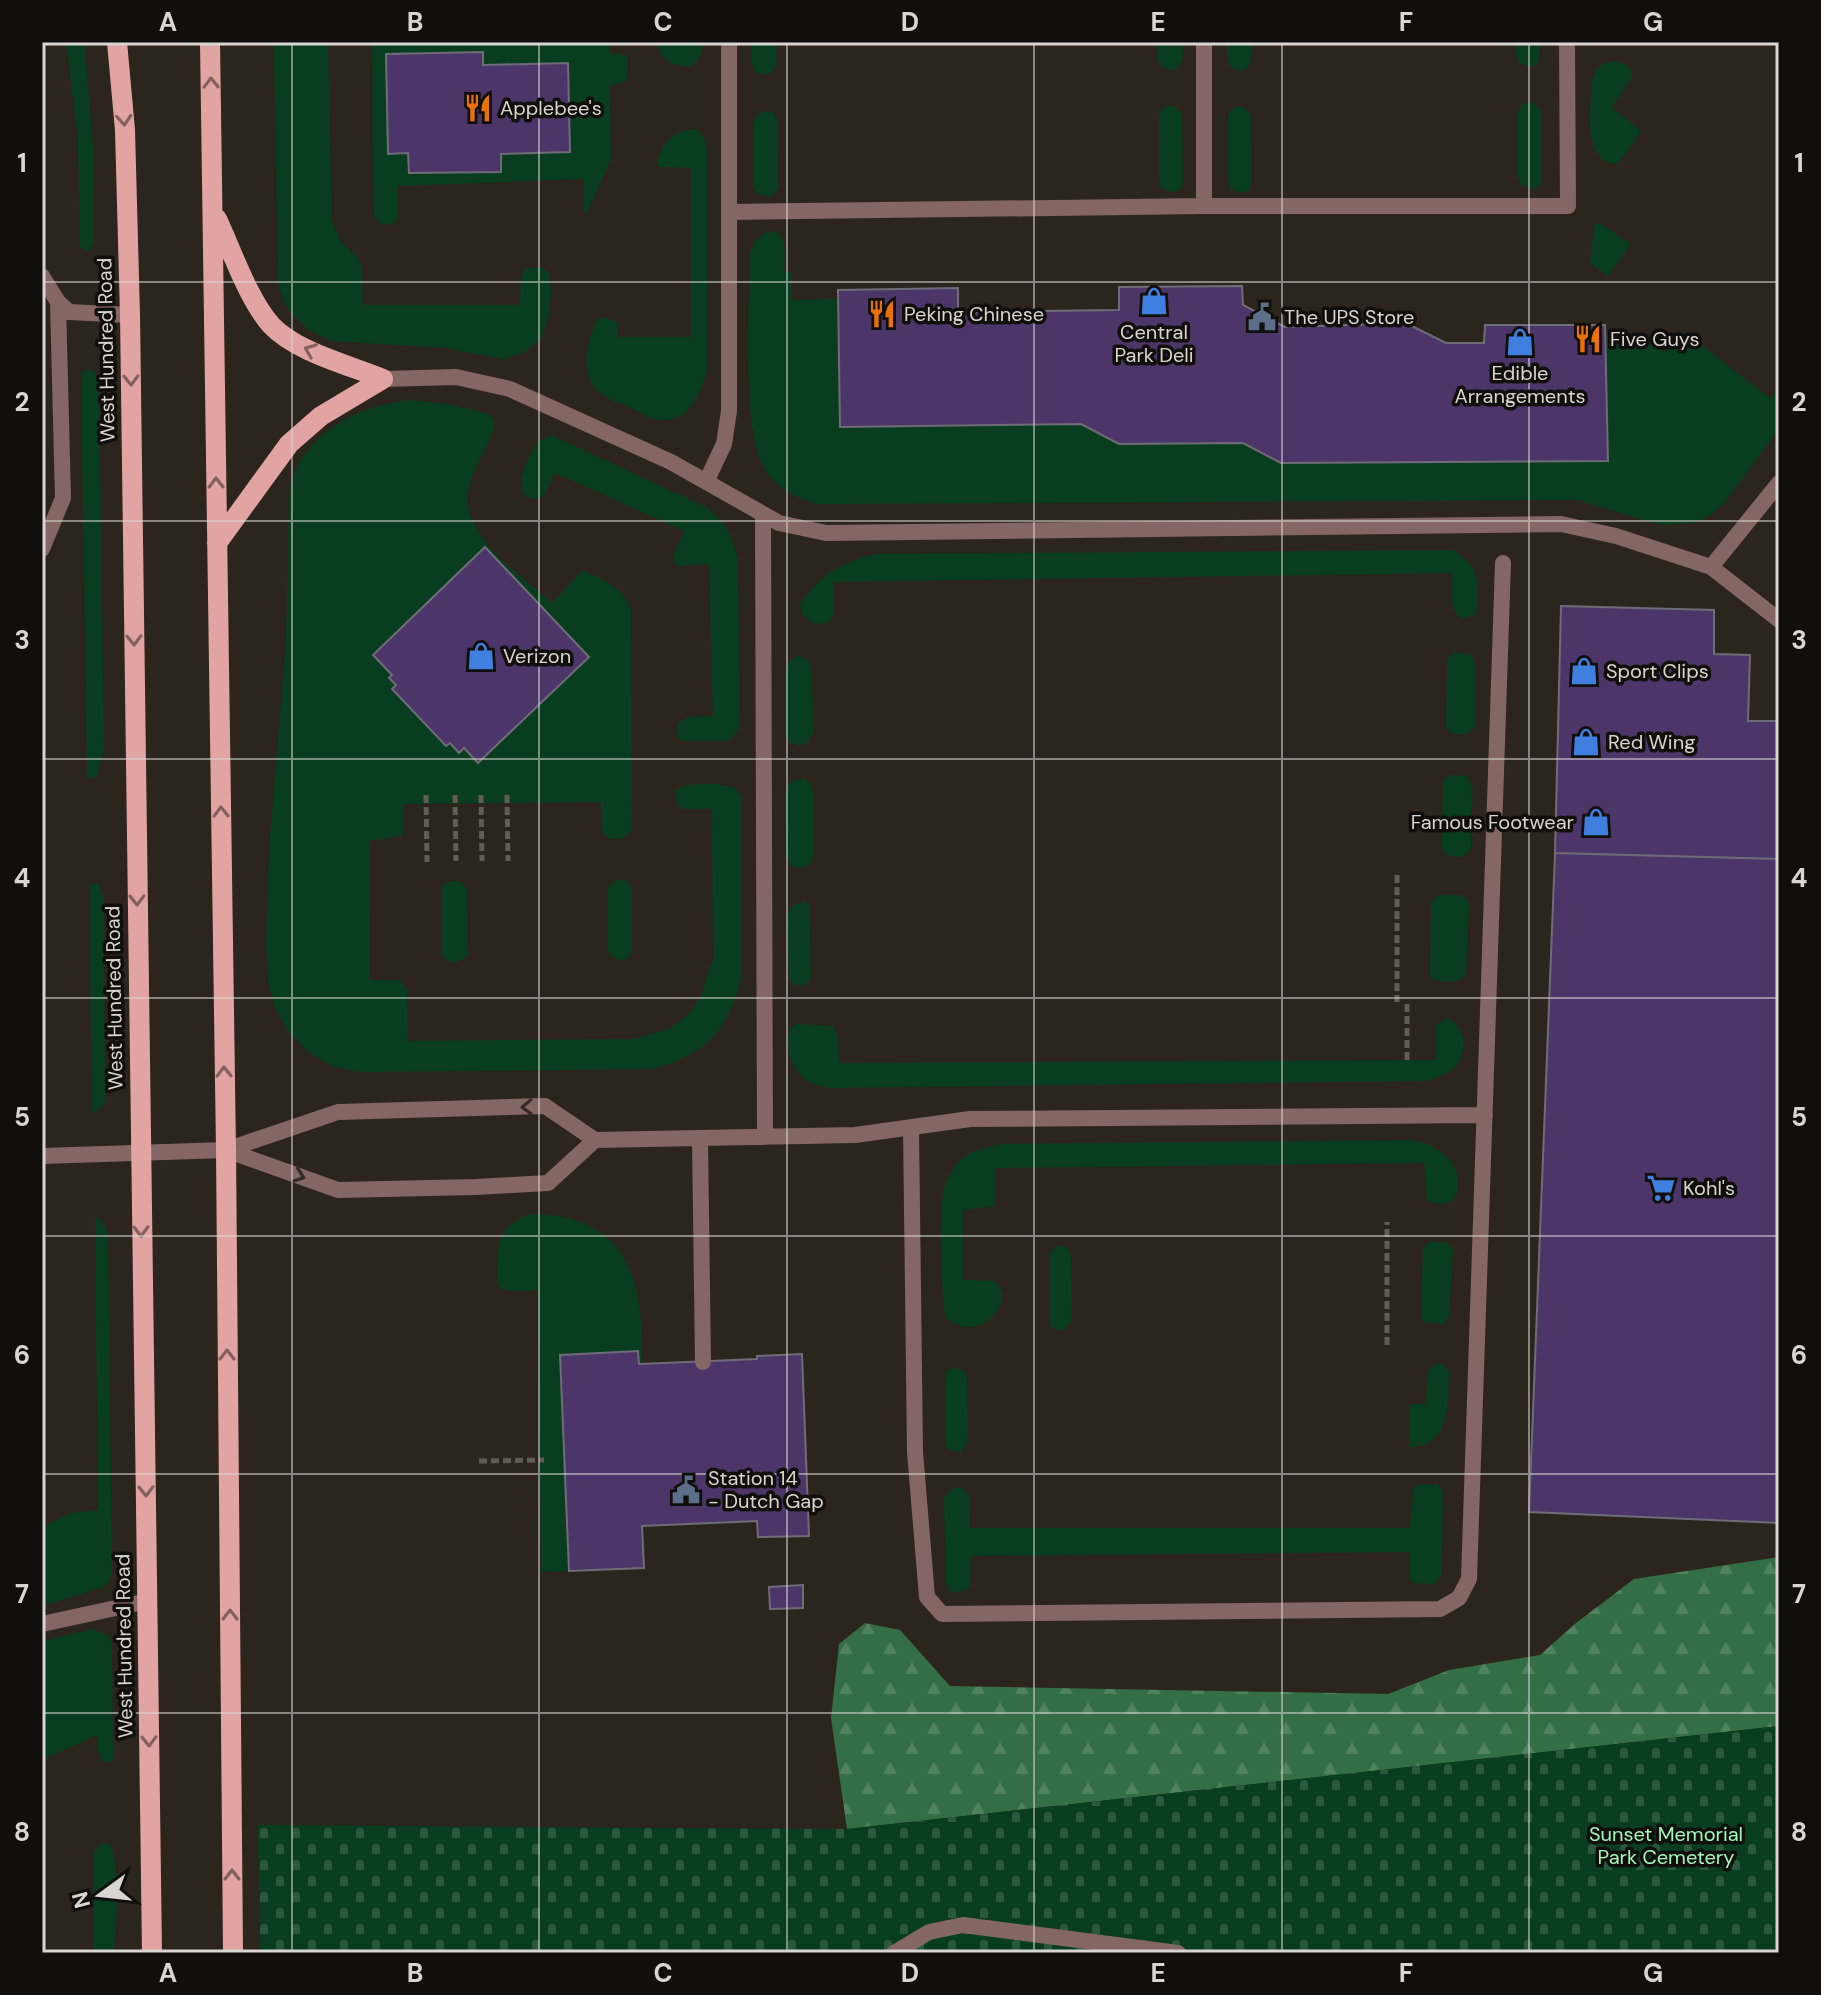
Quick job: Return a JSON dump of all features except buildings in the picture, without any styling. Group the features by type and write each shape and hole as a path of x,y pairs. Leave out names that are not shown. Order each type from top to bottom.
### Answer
{"main road":[{"name":"West Hundred Road","path":"117,42 125,130 130,315 152,1953"},
{"path":"210,42 226,1150 233,1953"},
{"path":"213,210 258,306 271,324 301,347 383,379"},
{"path":"217,543 289,444 321,416 383,379"}],"lane":[{"path":"706,482 724,444 729,411 729,42"},
{"path":"1204,42 1204,206"},
{"path":"731,212 1204,206 1568,206 1567,42"},
{"path":"42,276 58,302 69,312 130,315"},
{"path":"42,549 63,498 58,302"},
{"path":"383,379 456,377 510,389 671,462 779,523 826,533 1561,524 1616,536 1711,567 1779,620"},
{"path":"1711,567 1779,483"},
{"path":"763,514 765,1137"},
{"path":"911,1128 915,1452 927,1597 942,1614 1440,1609 1459,1598 1469,1579 1503,563"},
{"path":"42,1156 226,1150 338,1112 354,1111 545,1106 595,1140 855,1135 970,1119 1485,1115"},
{"path":"700,1138 703,1362"},
{"path":"226,1150 338,1190 476,1187 548,1183 595,1140"},
{"path":"42,1624 148,1601"},
{"path":"894,1953 929,1932 963,1925 1178,1953"}],"path":[{"path":"426,795 427,862"},
{"path":"455,795 456,861"},
{"path":"481,795 482,861"},
{"path":"507,795 508,861"},
{"path":"1397,875 1397,1002"},
{"path":"1407,1001 1407,1060"},
{"path":"1387,1222 1387,1345"},
{"path":"479,1461 544,1460"}],"green space":[{"path":"66,42 84,42 85,49 94,158 94,242 86,251 80,247 78,142"},
{"path":"274,42 328,42 332,221 341,242 359,259 363,305 520,305 521,276 526,268 540,267 550,273 551,298 541,339 523,353 503,359 445,348 331,341 309,330 291,313 278,282"},
{"path":"372,42 609,42 609,53 626,55 627,81 610,86 611,159 587,213 584,212 583,179 398,186 397,220 391,225 379,223 373,206"},
{"path":"660,42 703,42 700,56 692,66 667,60 658,47"},
{"path":"752,42 776,42 776,65 767,75 756,72 752,64"},
{"path":"1157,42 1182,42 1181,62 1173,71 1161,67 1157,58"},
{"path":"1227,42 1252,42 1251,62 1243,71 1231,68 1227,59"},
{"path":"1516,42 1541,42 1538,63 1532,67 1520,63 1516,55"},
{"path":"1616,61 1632,71 1632,77 1612,107 1641,131 1618,162 1612,164 1599,155 1594,146 1590,112 1594,75 1607,62"},
{"path":"1533,102 1541,111 1542,177 1540,185 1533,189 1521,185 1518,176 1517,114 1522,105"},
{"path":"1174,106 1182,114 1183,181 1181,188 1174,192 1162,189 1159,180 1159,117 1160,110"},
{"path":"1243,107 1251,115 1252,182 1250,189 1243,193 1231,189 1228,181 1228,118 1229,111"},
{"path":"761,111 774,113 777,120 778,186 776,193 769,197 757,194 753,185 753,122"},
{"path":"698,130 707,150 707,370 696,399 683,414 665,420 654,419 609,399 595,388 587,370 587,349 597,320 605,317 617,323 618,337 691,337 691,168 657,165 668,141 678,133"},
{"path":"1600,223 1629,243 1608,276 1590,263 1594,224"},
{"path":"775,231 784,243 784,271 792,272 792,300 838,299 1052,338 1589,359 1605,337 1642,335 1665,353 1683,331 1770,398 1779,388 1779,429 1725,502 1712,514 1697,522 1666,525 1578,500 816,504 788,492 771,478 758,453 753,428 748,366 750,253 759,238"},
{"path":"89,369 94,371 99,382 104,748 97,776 90,779 87,777 81,373"},
{"path":"409,400 448,404 489,414 494,421 494,430 471,480 468,505 482,537 509,567 552,603 583,570 612,585 628,602 631,610 632,829 622,838 608,838 601,830 601,802 404,804 404,832 401,836 369,841 370,980 400,980 407,990 408,1041 634,1039 671,1028 689,1014 701,996 713,958 712,809 682,809 677,804 675,791 697,784 732,787 738,790 742,799 742,975 723,1024 702,1046 673,1063 654,1069 361,1072 337,1068 309,1053 288,1031 275,1008 268,981 266,942 269,849 286,642 289,490 306,453 334,427 369,409"},
{"path":"551,435 706,507 728,530 738,560 740,727 729,741 684,741 678,738 677,730 678,724 686,718 713,716 709,564 678,566 673,556 684,531 555,473 545,494 538,499 527,498 521,485 523,470 537,442"},
{"path":"1452,550 1470,564 1476,575 1478,602 1474,616 1461,618 1454,609 1452,573 833,582 833,615 830,621 819,624 806,618 800,604 816,584 831,572 873,554"},
{"path":"1454,653 1470,654 1476,663 1476,727 1467,734 1453,734 1446,727 1447,659"},
{"path":"799,656 807,659 812,668 813,732 808,742 799,746 790,743 785,734 785,668 790,660"},
{"path":"1449,775 1466,776 1472,785 1471,849 1462,857 1448,856 1442,849 1443,781"},
{"path":"805,779 811,784 813,792 813,857 810,864 801,868 792,867 786,856 785,793 788,784"},
{"path":"621,879 628,882 632,889 632,951 628,958 621,960 613,958 608,951 608,888"},
{"path":"461,882 467,889 468,954 454,962 441,953 441,889 445,883"},
{"path":"98,883 104,899 105,1102 94,1113 89,885"},
{"path":"1439,895 1463,895 1469,904 1466,975 1455,981 1432,979 1430,974 1431,902"},
{"path":"803,901 809,905 810,914 811,978 806,985 798,986 792,984 789,977 787,915 791,907"},
{"path":"1446,1018 1461,1032 1463,1053 1453,1069 1428,1081 829,1088 803,1078 791,1058 788,1042 791,1027 798,1024 832,1026 838,1036 839,1063 1436,1060 1436,1025"},
{"path":"1413,1140 1439,1151 1453,1165 1457,1174 1457,1192 1448,1203 1427,1201 1424,1163 996,1168 994,1206 963,1210 963,1280 994,1281 1002,1299 992,1317 982,1324 971,1327 958,1325 945,1317 941,1232 945,1186 959,1162 978,1150 1001,1144"},
{"path":"530,1214 570,1219 599,1231 619,1250 632,1275 639,1304 642,1335 642,1481 569,1571 541,1572 538,1290 508,1290 500,1287 497,1278 498,1249 503,1234 512,1223"},
{"path":"95,1217 100,1218 108,1234 112,1572 108,1583 101,1588 42,1606 42,1527 72,1513 98,1510"},
{"path":"1429,1242 1447,1242 1453,1250 1449,1317 1444,1324 1427,1323 1421,1318 1423,1248"},
{"path":"1056,1245 1067,1248 1071,1256 1072,1320 1064,1330 1054,1329 1049,1320 1049,1256"},
{"path":"1435,1364 1443,1364 1449,1371 1445,1421 1433,1440 1409,1447 1409,1404 1426,1404 1428,1371"},
{"path":"952,1368 964,1370 967,1378 968,1442 960,1453 947,1449 945,1443 945,1379 947,1371"},
{"path":"1438,1484 1443,1492 1442,1574 1435,1584 1413,1583 1410,1579 1410,1552 971,1556 970,1587 965,1591 951,1592 946,1583 944,1498 954,1488 962,1488 969,1496 970,1528 1410,1528 1413,1488"},
{"path":"1779,1557 1779,1726 847,1829 831,1718 839,1644 865,1623 900,1630 950,1686 1388,1694 1449,1670 1540,1655 1634,1579"},
{"path":"93,1629 109,1636 112,1644 113,1761 103,1762 98,1752 97,1735 42,1760 42,1641"},
{"name":"Sunset Memorial Park Cemetery","path":"1779,1726 1779,1953 260,1953 258,1825 847,1829"},
{"path":"102,1843 109,1843 113,1851 117,1879 113,1953 94,1953 94,1853"}],"place":[{"name":"Applebee's","path":"478,108"},
{"name":"Central Park Deli","path":"1154,301"},
{"name":"Peking Chinese","path":"882,314"},
{"name":"The UPS Store","path":"1262,317"},
{"name":"Five Guys","path":"1588,339"},
{"name":"Edible Arrangements","path":"1520,342"},
{"name":"Verizon","path":"481,656"},
{"name":"Sport Clips","path":"1584,671"},
{"name":"Red Wing","path":"1586,742"},
{"name":"Famous Footwear","path":"1596,822"},
{"name":"Kohl's","path":"1661,1188"},
{"name":"Station 14 - Dutch Gap","path":"686,1490"}]}
